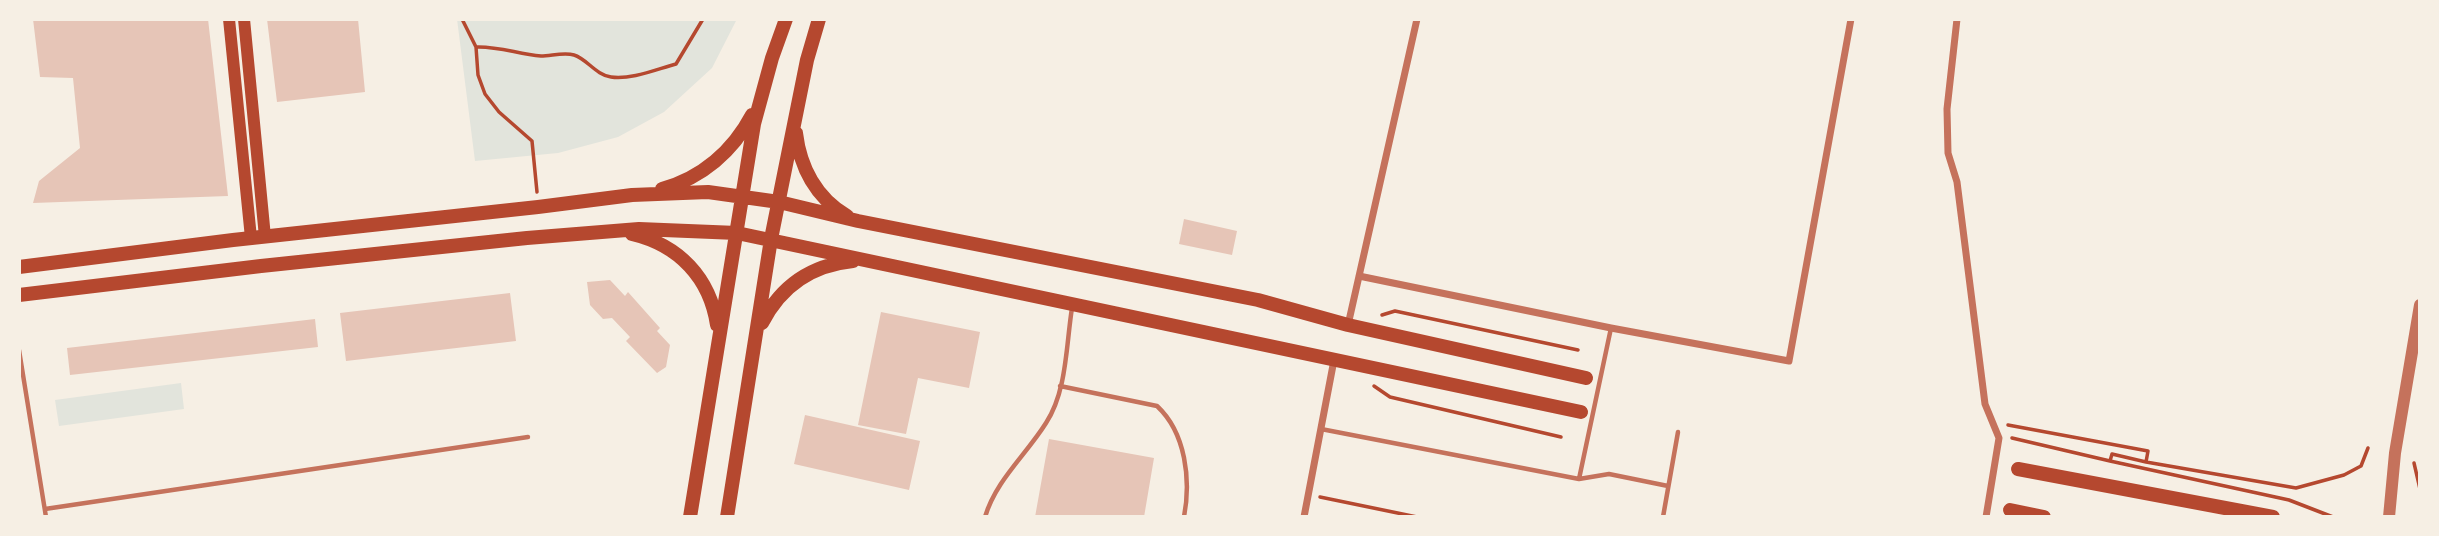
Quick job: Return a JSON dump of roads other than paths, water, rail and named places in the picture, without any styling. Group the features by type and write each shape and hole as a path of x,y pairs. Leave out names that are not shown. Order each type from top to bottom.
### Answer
{"main road":[{"path":"229,19 258,237"},
{"path":"244,19 258,237"},
{"path":"690,517 754,124 786,19"},
{"path":"727,517 771,239 807,60 819,19"},
{"path":"19,267 258,237 538,208 632,195 672,186 705,170 719,158 745,129 764,88"},
{"path":"794,120 798,150 809,178 830,204 858,221"},
{"path":"632,195 708,192 779,202 858,221 1258,300 1348,325 1586,378"},
{"path":"19,295 527,238 614,231 683,230 737,233 1581,412"},
{"path":"614,231 660,243 686,261 705,286 712,302 718,342"},
{"path":"756,337 769,309 784,291 801,277 828,265 863,260"},
{"path":"2018,469 2273,517"},
{"path":"2010,510 2044,517"}],"street":[{"path":"1348,325 1417,19"},
{"path":"1359,276 1611,328 1790,361 1851,19"},
{"path":"1957,19 1947,109 1948,153 1957,182 1985,404 1999,438 1986,517"},
{"path":"2389,517 2395,453 2420,304"},
{"path":"1304,517 1335,360"}],"lane":[{"path":"985,517 994,493 1048,422 1060,386 1072,304"},
{"path":"1579,479 1611,328"},
{"path":"19,350 46,517"},
{"path":"1060,386 1157,407 1169,417 1177,431 1187,479 1188,499 1184,517"},
{"path":"1321,429 1579,479 1609,474 1668,486"},
{"path":"1662,517 1678,432"},
{"path":"45,509 528,438"}]}
